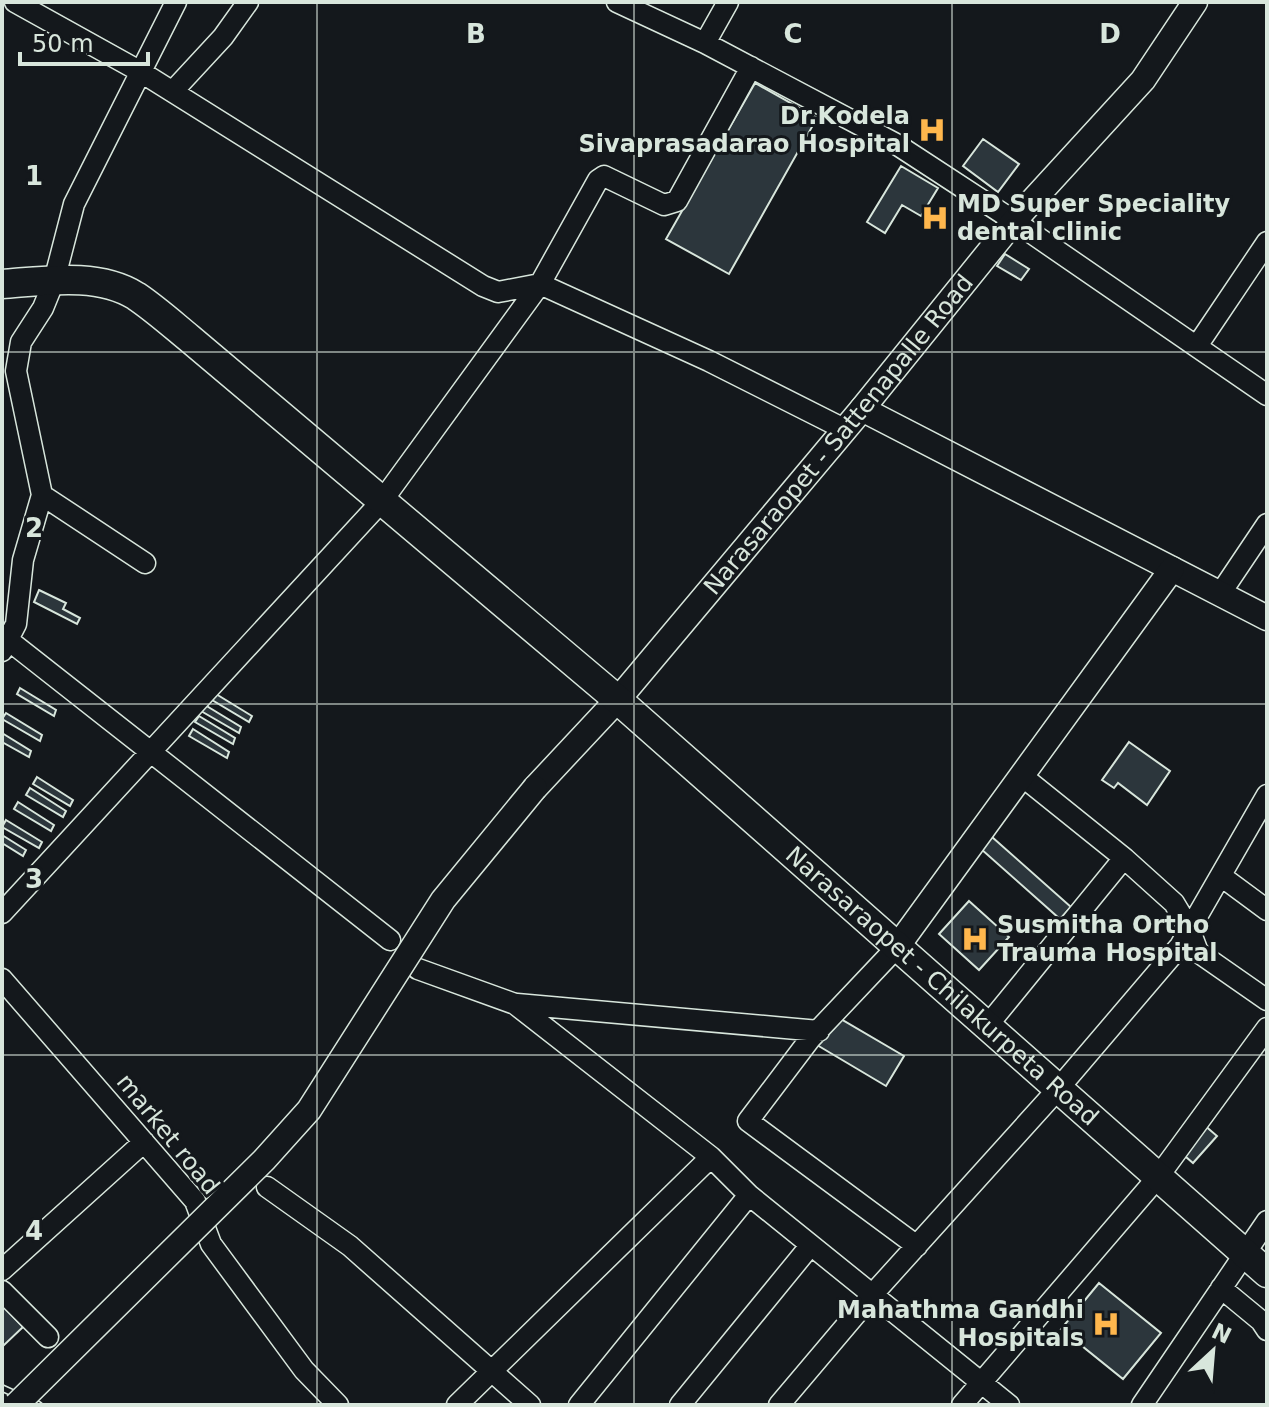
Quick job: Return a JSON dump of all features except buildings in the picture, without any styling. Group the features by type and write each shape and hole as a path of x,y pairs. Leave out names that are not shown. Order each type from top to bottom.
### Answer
{"highway":[{"name":"Narasaraopet - Chilakurpeta Road","path":"2,284 54,281 100,283 134,295 618,700 1267,1273"}],"main road":[{"name":"Narasaraopet - Sattenapalle Road","path":"16,1405 264,1160 309,1110 443,900 535,788 618,700 862,409 1014,221 1143,80 1195,2"},
{"path":"862,409 1267,618"},
{"path":"897,947 1172,569"}],"street":[{"path":"15,2 173,91 483,286 498,292 540,284 709,361 844,429"},
{"path":"2,395 16,371 21,342 43,308 54,281 74,204 176,2"},
{"path":"173,91 223,37 248,2"},
{"path":"617,2 705,43 896,144 1267,395"},
{"path":"705,43 728,2"},
{"path":"2,913 382,501 540,284 598,180 604,176 664,205 677,201 751,67"},
{"path":"1197,346 1267,242"},
{"path":"16,371 42,495 23,560 16,624 4,642 152,751 390,940"},
{"path":"42,495 145,563"},
{"path":"1220,594 1267,524"},
{"path":"1022,776 1124,858 1174,903 1189,928 1198,952 1267,1000"},
{"path":"779,1405 1180,946 1267,795"},
{"path":"987,1026 1124,858"},
{"path":"1221,876 1267,910"},
{"path":"897,947 819,1031 748,1121 917,1246"},
{"path":"418,969 515,1004 819,1031"},
{"name":"market road","path":"2,979 195,1201 211,1244 304,1370 338,1405"},
{"path":"515,1004 711,1157 749,1195 810,1246 1009,1405"},
{"path":"962,1405 1158,1177 1267,1028"},
{"path":"2,1270 144,1142"},
{"path":"457,1405 711,1157"},
{"path":"267,1187 350,1246 530,1405"},
{"path":"579,1405 749,1195"},
{"path":"1142,1405 1267,1221"},
{"path":"680,1405 810,1246"},
{"path":"1221,1288 1261,1321 1267,1330"},
{"path":"2,1291 48,1337"}],"railway":[{"path":"2,1388 39,1405"}],"place":[{"name":"Dr.Kodela Sivaprasadarao Hospital","path":"932,130"},
{"name":"MD Super Speciality dental clinic","path":"935,218"},
{"name":"Susmitha Ortho Trauma Hospital","path":"975,939"},
{"name":"Mahathma Gandhi Hospitals","path":"1106,1324"}]}
